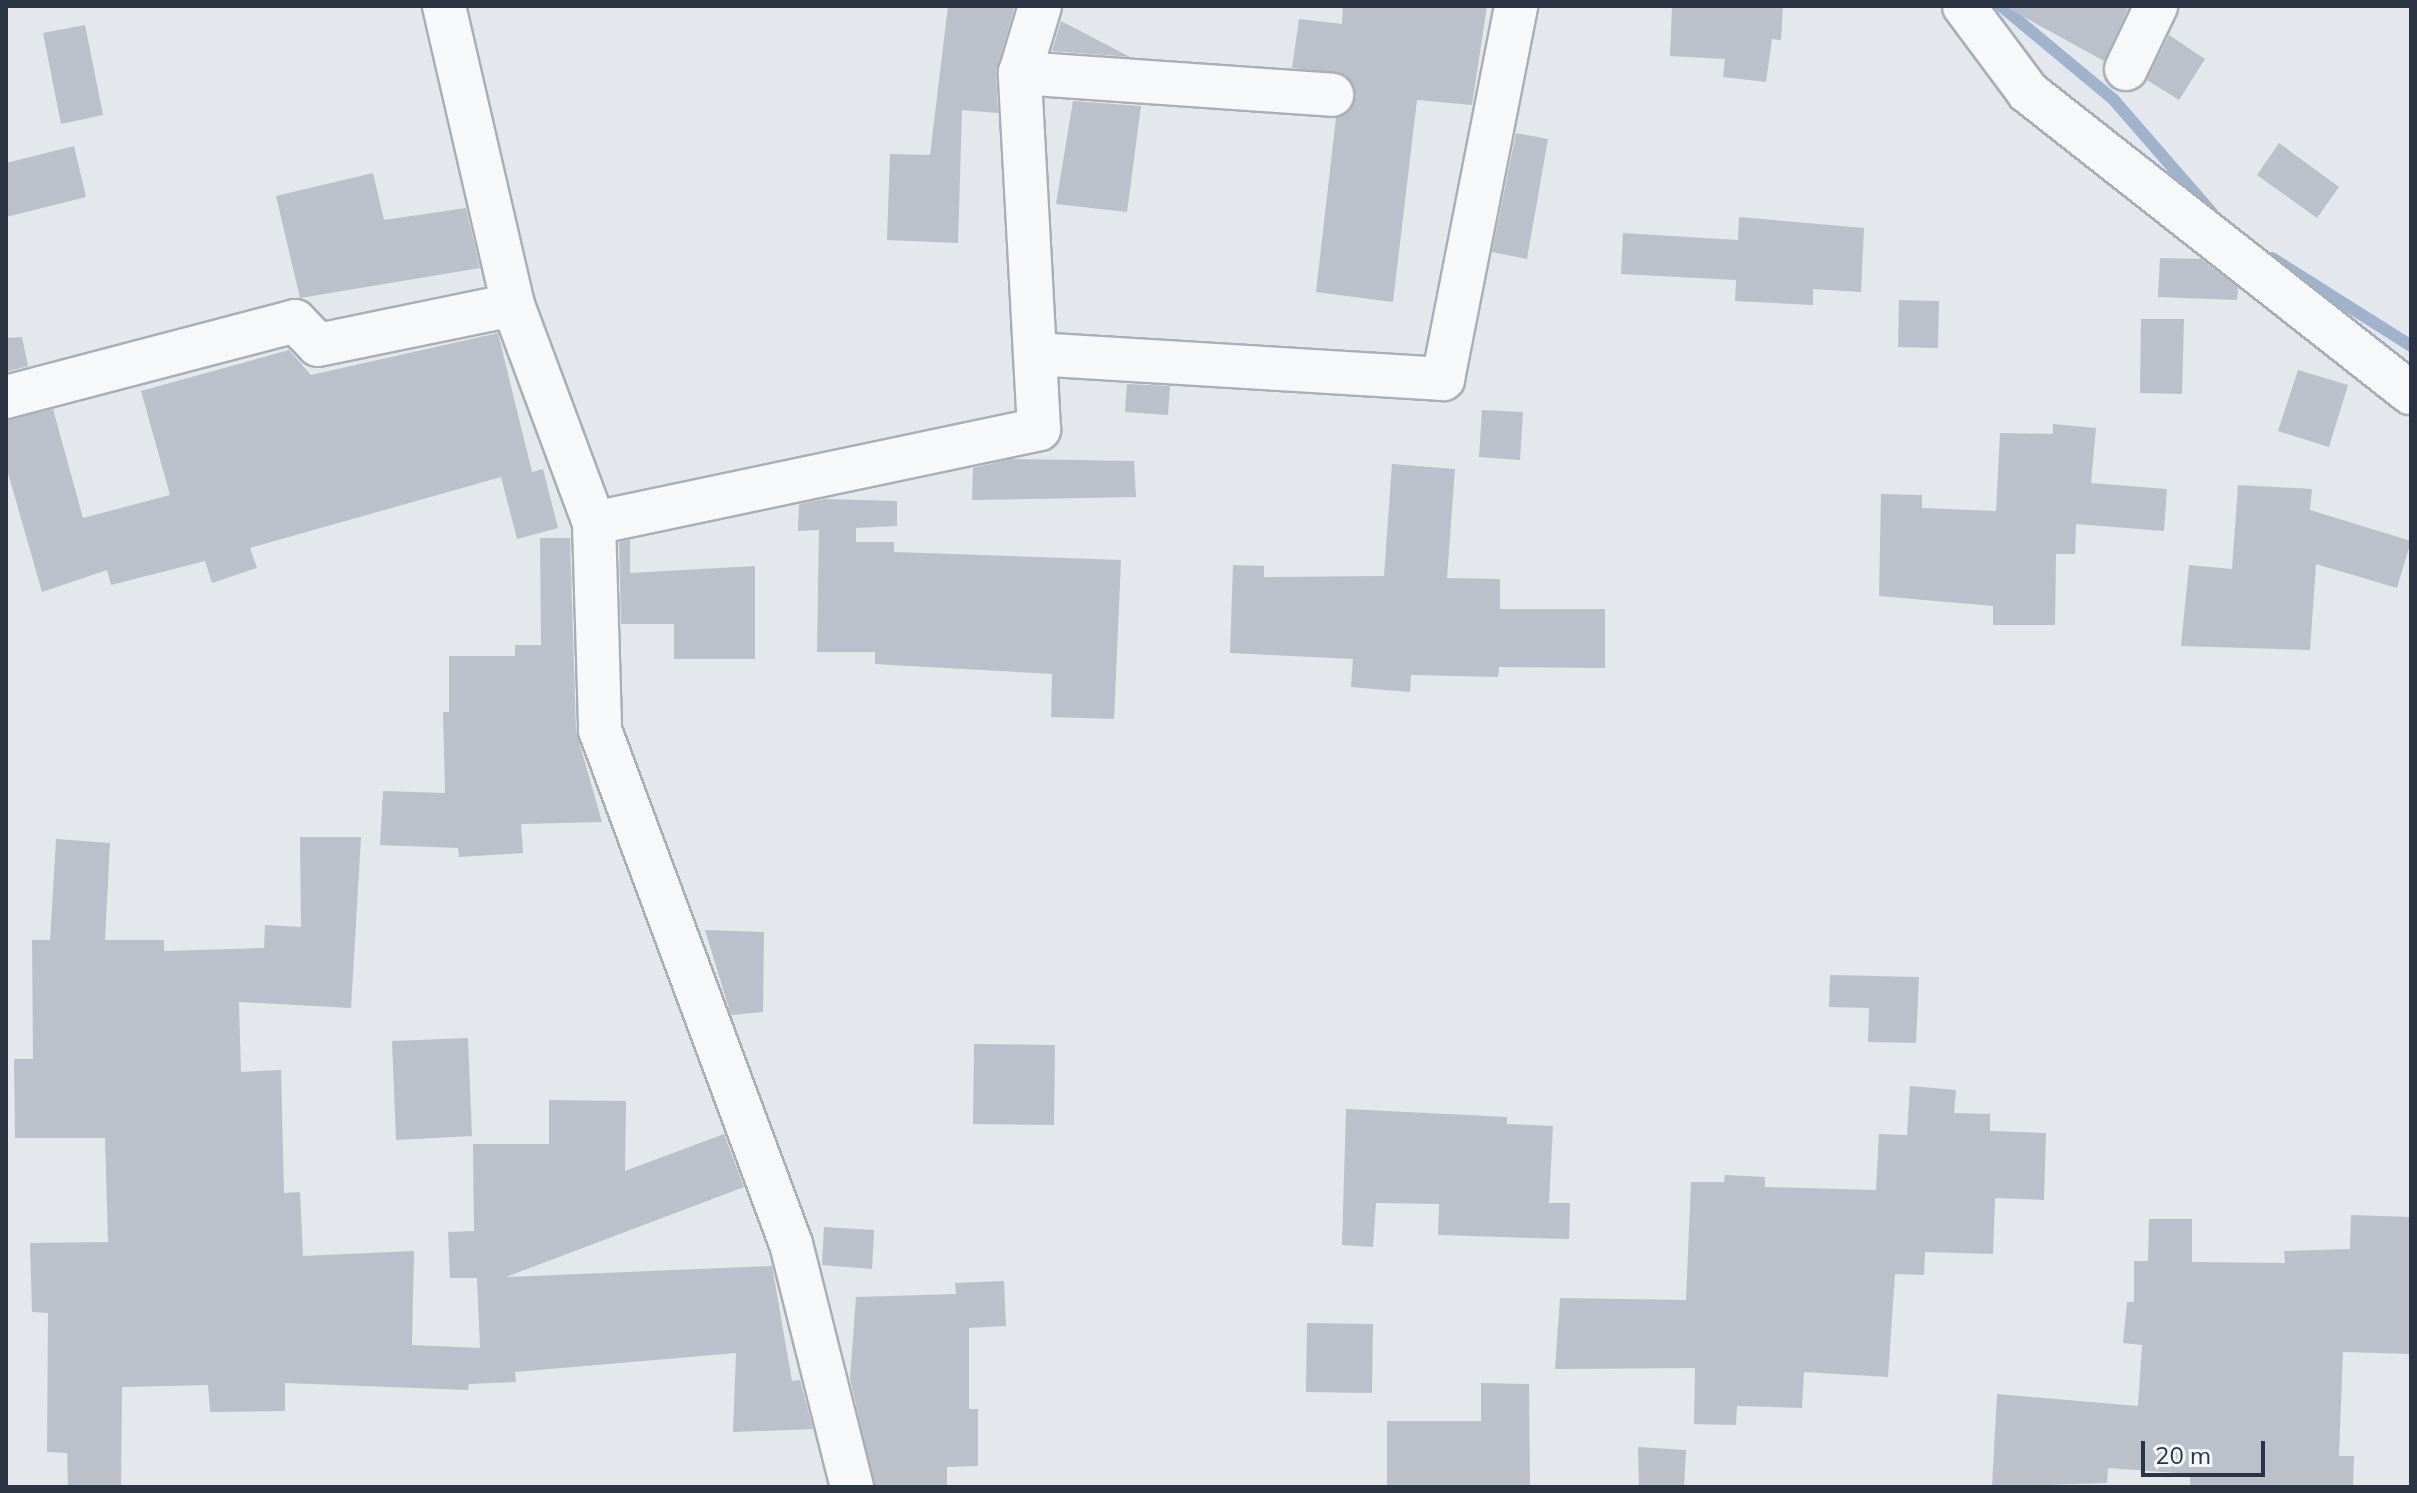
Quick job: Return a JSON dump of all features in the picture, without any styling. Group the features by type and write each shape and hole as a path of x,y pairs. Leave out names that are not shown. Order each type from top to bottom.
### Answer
{"street":[{"path":"444,6 513,305 594,523 600,730 791,1244 852,1487"},
{"path":"594,523 1039,429 1020,73 1040,6"},
{"path":"1035,354 1443,379 1516,6"},
{"path":"1964,6 2028,92 2411,393"},
{"path":"2126,69 2156,6"},
{"path":"1020,73 1332,95"},
{"path":"6,397 295,321 318,345 513,305"}],"building":[{"path":"948,6 1015,6 996,71 998,113 962,110 958,243 887,240 890,154 930,155"},
{"path":"1343,6 1487,6 1472,105 1417,100 1393,302 1316,292 1336,118 1351,109 1356,96 1345,75 1292,68 1299,19 1342,24"},
{"path":"1672,6 1783,6 1781,40 1772,39 1766,82 1723,77 1725,59 1670,56"},
{"path":"2004,6 2123,6 2128,9 2104,61"},
{"path":"1061,21 1130,57 1052,51"},
{"path":"85,25 103,115 61,124 43,33"},
{"path":"2169,35 2205,59 2179,100 2147,80"},
{"path":"1073,101 1141,106 1127,212 1056,204"},
{"path":"1516,133 1548,139 1527,259 1492,252"},
{"path":"2279,143 2339,187 2317,218 2257,175"},
{"path":"74,146 86,197 6,217 6,163"},
{"path":"373,173 384,220 466,208 480,268 300,298 276,196"},
{"path":"1739,217 1864,228 1861,292 1813,289 1813,305 1735,301 1736,280 1621,274 1623,233 1738,240"},
{"path":"2160,258 2201,259 2238,287 2237,300 2158,297"},
{"path":"1899,300 1939,301 1938,348 1898,347"},
{"path":"2141,319 2184,319 2182,394 2140,393"},
{"path":"498,333 532,472 543,469 558,528 517,539 501,477 250,548 257,568 212,583 205,561 111,585 107,570 42,592 6,466 6,420 53,409 83,518 170,495 141,391 289,350 311,375"},
{"path":"22,337 28,366 6,372 6,338"},
{"path":"2298,370 2348,385 2329,447 2278,431"},
{"path":"1127,384 1170,386 1168,415 1125,412"},
{"path":"1482,410 1523,412 1520,460 1479,457"},
{"path":"2053,424 2096,428 2091,483 2167,489 2164,531 2076,524 2075,554 2056,554 2055,625 1993,625 1993,606 1879,596 1881,494 1922,495 1922,508 1996,511 2000,433 2053,434"},
{"path":"1011,459 1134,461 1136,497 972,500 973,468"},
{"path":"1392,464 1455,469 1447,578 1500,579 1500,609 1605,609 1605,668 1499,667 1498,677 1411,675 1410,692 1351,687 1353,659 1230,653 1233,565 1264,566 1264,577 1384,576"},
{"path":"2238,485 2312,489 2310,510 2411,541 2397,588 2316,564 2310,650 2181,646 2189,565 2232,569"},
{"path":"825,499 897,501 897,526 856,528 856,542 894,542 894,552 1121,560 1114,719 1051,717 1052,674 875,664 875,652 817,652 819,530 798,531 799,504"},
{"path":"540,538 570,538 576,731 602,822 521,824 523,853 459,857 458,848 380,845 383,791 445,793 443,712 449,712 449,656 515,656 515,645 541,645"},
{"path":"630,540 630,573 755,566 755,659 674,659 674,624 621,624 619,542"},
{"path":"300,837 361,837 351,1008 239,1002 241,1072 281,1070 284,1193 300,1192 303,1256 414,1251 412,1345 480,1348 477,1278 450,1278 448,1232 474,1231 473,1144 549,1144 549,1100 626,1101 625,1171 724,1134 744,1187 506,1277 772,1266 792,1381 800,1380 813,1429 733,1432 736,1353 515,1372 516,1382 469,1384 468,1390 285,1383 285,1411 210,1412 208,1385 122,1387 121,1487 68,1487 67,1453 47,1452 48,1313 32,1312 30,1243 108,1242 105,1138 15,1138 14,1059 33,1059 32,940 50,940 56,839 110,843 105,940 164,940 164,951 264,948 265,925 301,927"},
{"path":"705,930 764,932 763,1012 731,1015"},
{"path":"1830,975 1919,977 1916,1043 1868,1042 1869,1008 1829,1007"},
{"path":"468,1038 472,1136 396,1140 392,1041"},
{"path":"974,1044 1055,1045 1054,1125 973,1124"},
{"path":"1910,1086 1956,1090 1954,1113 1990,1114 1990,1131 2046,1133 2044,1200 1995,1198 1993,1254 1925,1252 1924,1275 1895,1274 1888,1377 1804,1372 1802,1408 1737,1406 1736,1425 1694,1424 1695,1368 1555,1369 1560,1298 1686,1300 1691,1182 1724,1182 1725,1175 1765,1177 1765,1187 1876,1190 1879,1134 1907,1135"},
{"path":"1346,1109 1507,1117 1507,1124 1553,1126 1549,1203 1570,1203 1569,1239 1438,1235 1439,1204 1376,1203 1373,1247 1342,1245"},
{"path":"2351,1215 2411,1217 2411,1354 2343,1352 2339,1456 2354,1456 2353,1487 2190,1487 2190,1474 2108,1468 2107,1483 1992,1487 1997,1394 2138,1406 2142,1345 2123,1343 2127,1302 2134,1302 2134,1261 2148,1261 2149,1219 2192,1219 2192,1262 2285,1263 2284,1251 2350,1249"},
{"path":"824,1227 874,1230 872,1269 822,1265"},
{"path":"1004,1281 1006,1326 969,1328 969,1409 978,1409 978,1466 947,1467 947,1487 875,1487 850,1379 856,1297 956,1294 955,1283"},
{"path":"1307,1323 1373,1324 1372,1393 1306,1392"},
{"path":"1481,1383 1529,1384 1530,1487 1387,1485 1387,1421 1481,1421"},
{"path":"1638,1447 1686,1450 1684,1487 1639,1487"}],"waterway":[{"path":"2001,6 2113,99 2212,213"},
{"path":"2272,258 2411,346"}]}
